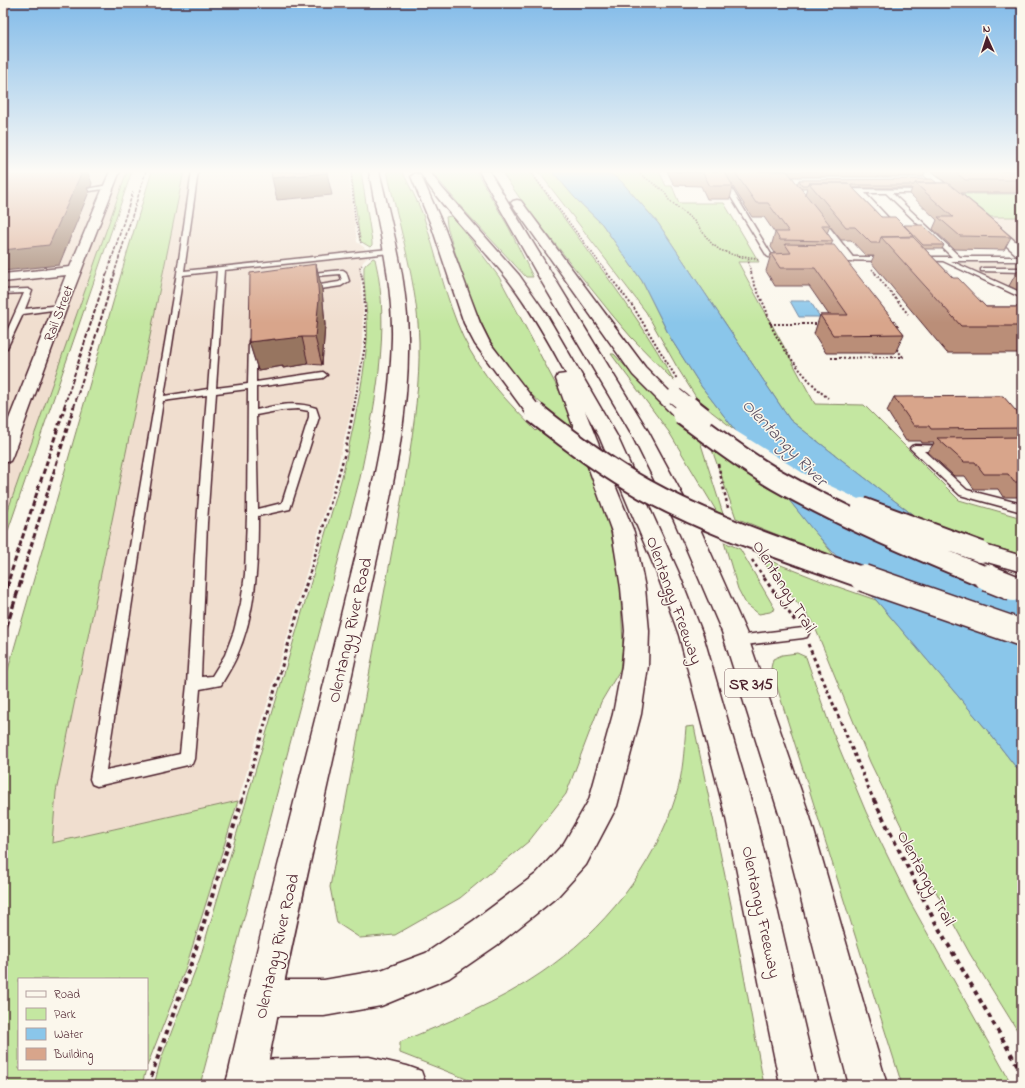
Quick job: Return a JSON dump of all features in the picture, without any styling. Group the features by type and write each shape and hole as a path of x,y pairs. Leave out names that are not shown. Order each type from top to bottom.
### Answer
{"main road":[{"name":"Olentangy River Road","path":"246,1082 263,998 346,646 392,439 398,383 400,339 399,302 379,252 377,222"},
{"path":"436,222 472,324 483,344 535,413 582,450 645,489 707,519 761,542 1022,633"},
{"name":"Olentangy Freeway","path":"465,222 514,278 538,312 568,363 608,436 667,571 691,635 741,818 799,1085"},
{"name":"SR 315","path":"513,222 640,431 685,520 737,640 795,817 868,1085"},
{"path":"531,222 617,342 640,371 678,397 735,442 800,480 873,513 981,552 1022,564"},
{"path":"263,998 324,998 382,988 437,966 486,933 547,885 576,854 602,806 627,714 635,666 637,631 633,588 618,519 538,312"},
{"path":"678,397 726,447 791,488 887,536 1022,591"},
{"path":"246,1082 369,1076 407,1085"}],"street":[{"name":"Rail Street","path":"3,457 94,222"},
{"path":"821,222 848,259"},
{"path":"985,222 1022,253"},
{"path":"3,278 75,270"}],"lane":[{"path":"188,222 98,779 187,759 194,684 202,523 222,269"},
{"path":"749,222 769,255 776,259 791,259"},
{"path":"888,222 897,231"},
{"path":"919,222 958,259"},
{"path":"180,273 222,269 252,269 379,252"},
{"path":"919,253 924,259"},
{"path":"828,259 897,259"},
{"path":"912,259 1022,259"},
{"path":"942,259 1022,296"},
{"path":"983,270 1022,270"},
{"path":"296,276 343,272 346,281 341,284 296,290"},
{"path":"3,292 28,291 3,348"},
{"path":"20,312 60,307"},
{"path":"194,684 216,681 225,668 242,625 249,594 252,514 253,332"},
{"path":"160,399 323,376"},
{"path":"252,413 296,406 306,406 313,410 314,417 286,506 252,514"},
{"path":"953,448 915,448 964,493 1022,508"},
{"path":"737,640 803,633"}],"path":[{"path":"355,222 359,242 367,248 379,252"},
{"path":"569,222 634,308 678,397"},
{"path":"693,222 703,231 712,244 732,255 748,259 764,260 732,255"},
{"path":"148,1085 191,964 247,784 345,453 366,340 364,286 360,268 365,261 379,252"},
{"path":"748,259 753,283 766,310 770,324 782,347 816,390 828,398"},
{"path":"878,268 871,268 908,314"},
{"path":"770,324 823,324"},
{"path":"831,358 903,357 894,345"},
{"path":"717,461 728,510"},
{"name":"Olentangy Trail","path":"750,556 803,633 854,757 886,826 920,892 1022,1073"}],"shaded area":[{"path":"3,222 109,222 3,524"},
{"path":"174,222 354,222 357,242 365,248 368,257 363,262 360,269 363,311 362,346 352,407 335,477 238,801 52,843 56,792"},
{"path":"988,222 1022,222 1022,250"},
{"path":"946,263 1022,263 1022,300"}],"green space":[{"path":"109,222 114,222 3,545 3,524"},
{"path":"137,222 174,222 56,792 52,843 238,801 186,967 148,1063 148,978 18,978 18,1070 146,1070 142,1085 3,1085 3,687"},
{"path":"358,222 369,222 372,245 370,247 360,241"},
{"path":"399,222 425,222 446,292 463,337 470,351 495,387 536,431 550,411 509,371 488,337 465,282 447,222 456,222 499,277 564,400 603,495 620,579 623,645 620,670 601,702 566,794 529,841 460,898 395,935 360,938 337,923 330,887 408,464 418,388 418,321 412,278"},
{"path":"475,222 505,222 533,277 526,277"},
{"path":"537,222 566,222 624,300 674,381 631,337"},
{"path":"577,222 600,222 602,224 642,281 671,339 701,386 735,430 699,402 646,312"},
{"path":"657,222 735,222 759,262 738,262 815,404 864,405 959,500 1022,518 1022,555 926,525 790,420"},
{"path":"373,258 375,259 380,286 382,313 381,341 379,369 371,425 360,478 200,1085 154,1085 161,1059 200,958 342,477 360,392 367,341 364,267"},
{"path":"611,354 614,354 674,417 699,438 723,514 717,512 669,432"},
{"path":"711,447 785,495 837,559 736,518"},
{"path":"724,542 740,549 775,609 770,612 759,614 746,604 738,589"},
{"path":"758,556 824,582 876,600 987,730 1022,775 1022,1038 970,954 911,846 870,762 812,620"},
{"path":"797,653 806,657 830,726 866,812 909,900 1012,1085 902,1085 771,668 773,659 782,655"},
{"path":"694,726 731,905 764,1085 476,1085 469,1080 400,1053 400,1042 490,1003 525,984 564,956 605,918 624,896 640,873 666,823 676,796 680,779 686,727"}],"water":[{"name":"Olentangy River","path":"600,222 657,222 790,420 926,525 1022,605 1022,775 987,730 876,600 812,529 701,386 671,339 642,281"},
{"path":"790,301 810,301 820,317 799,317"}],"pier":[{"path":"731,428 803,473 869,504 933,528 1016,596 777,488"}],"building":[{"path":"3,222 59,222 49,245 3,250"},
{"path":"782,222 827,222 830,225 821,225 833,241 780,240 775,232 789,232"},
{"path":"842,222 900,222 914,236 881,237 879,243 871,243 855,227 846,227"},
{"path":"944,222 996,222 1011,237 960,236"},
{"path":"904,225 923,225 944,245 923,245"},
{"path":"881,237 913,237 953,278 958,278 986,307 1022,307 1022,326 961,326"},
{"path":"785,244 834,245 904,334 833,335 820,315 848,315 815,268 780,268 771,254 791,253"},
{"path":"316,264 319,299 315,337 249,342 250,273"},
{"path":"1003,396 1022,418 1022,428 931,429 929,426 914,426 894,397"},
{"path":"1022,437 1022,482 1014,482 1008,474 984,474 975,462 964,462 937,438"}],"railway":[{"path":"107,274 124,222"},
{"path":"114,274 130,222"},
{"path":"64,407 107,273"},
{"path":"74,407 115,273"},
{"path":"9,579 65,406"},
{"path":"21,579 74,406"},
{"path":"3,598 10,578"},
{"path":"3,638 22,578"}]}
